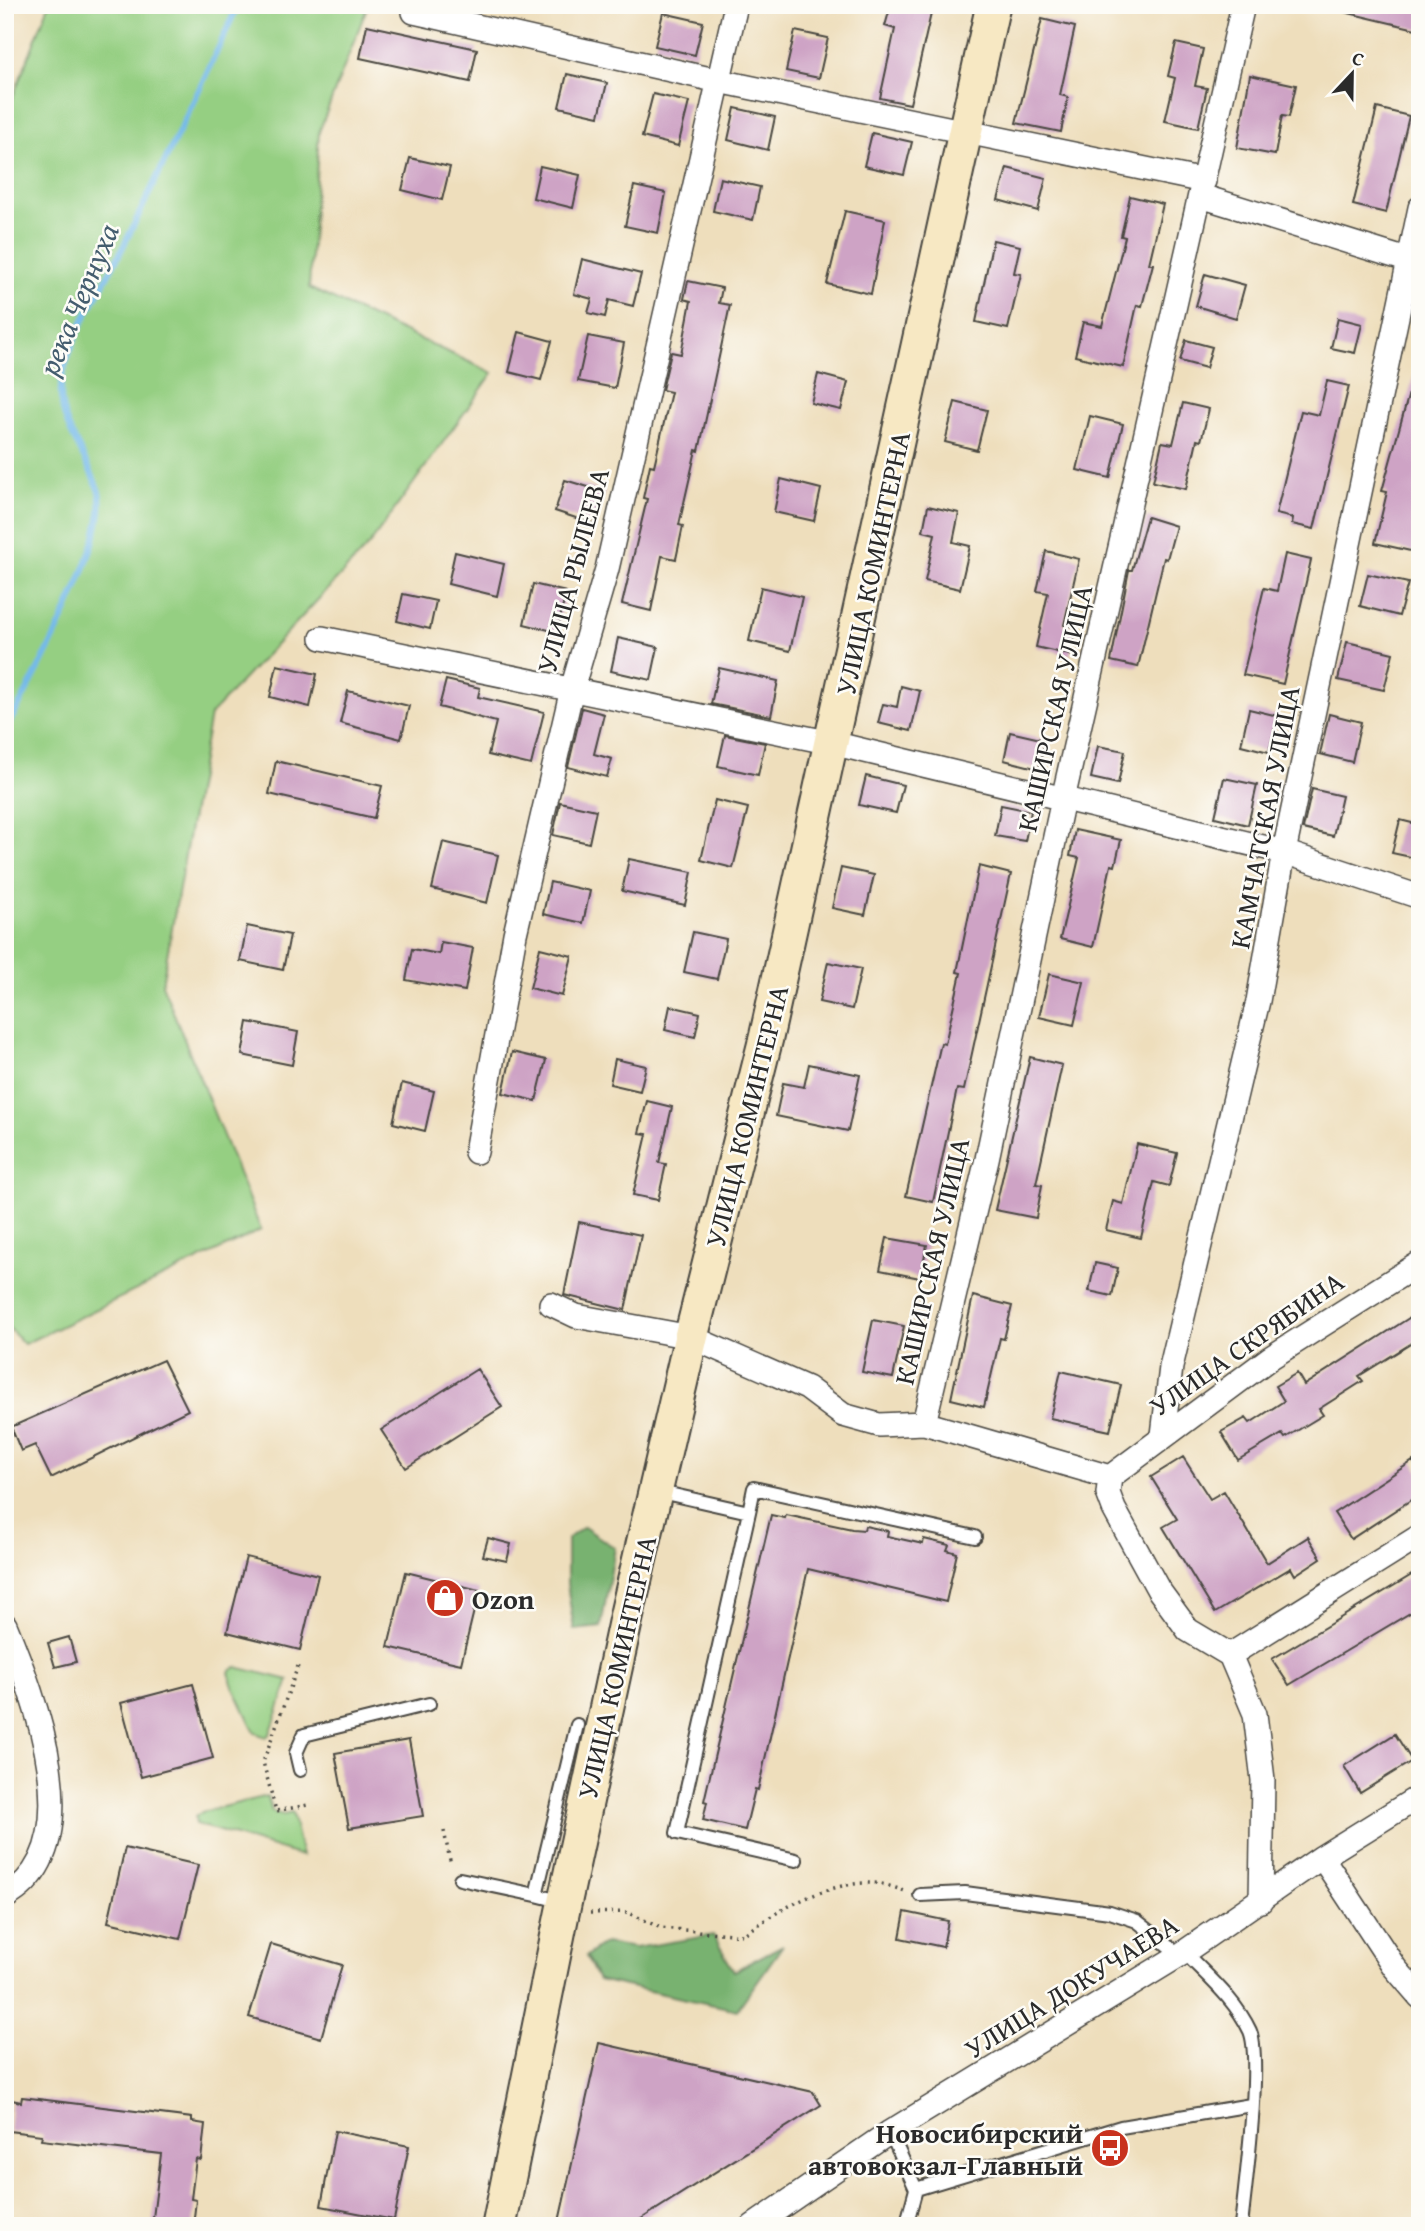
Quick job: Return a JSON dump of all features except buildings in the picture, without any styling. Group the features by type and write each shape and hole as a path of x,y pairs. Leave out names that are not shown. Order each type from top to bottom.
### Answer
{"street":[{"name":"УЛИЦА РЫЛЕЕВА","path":"476,1152 514,934 572,689 607,569 736,5"},
{"name":"УЛИЦА КОМИНТЕРНА","path":"499,2226 554,1904 766,1038 967,134 993,5"},
{"name":"КАШИРСКАЯ УЛИЦА","path":"924,1423 987,1159 1063,799 1243,5"},
{"path":"414,12 1203,189 1407,260"},
{"name":"КАМЧАТСКАЯ УЛИЦА","path":"1163,1435 1171,1367 1258,1001 1284,852 1349,555 1407,260 1418,223"},
{"path":"322,638 832,743 1284,852 1420,897"},
{"name":"УЛИЦА СКРЯБИНА","path":"1110,1476 1270,1358 1420,1263"},
{"path":"551,1304 576,1316 691,1337 807,1388 843,1415 879,1425 924,1423 1110,1476 1108,1493 1114,1509 1158,1589 1188,1630 1230,1655 1255,1714 1263,1780 1261,1901"},
{"path":"1230,1655 1420,1536"},
{"path":"5,1625 23,1668 47,1753 52,1817 47,1848 31,1877 5,1896"},
{"name":"УЛИЦА ДОКУЧАЕВА","path":"753,2226 890,2132 1182,1954 1322,1857 1420,1796"},
{"path":"1322,1857 1395,1968 1420,1997"}],"lane":[{"path":"796,1860 677,1833 754,1488 975,1537"},
{"path":"656,1491 749,1511"},
{"path":"300,1770 296,1753 304,1735 429,1704"},
{"path":"460,1879 554,1904 578,1725"},
{"path":"920,1895 965,1893 1110,1912 1137,1921 1182,1954 1236,2006 1251,2035 1251,2105 1241,2226"},
{"path":"916,2189 1121,2127 1251,2105"},
{"path":"890,2132 916,2189 906,2226"}],"path":[{"path":"444,1831 451,1865 460,1879"},
{"path":"554,1904 627,1912 661,1928 743,1935 767,1918 834,1888 873,1883 920,1895"}],"green space":[{"path":"49,5 368,5 319,132 309,288 493,373 369,545 210,715 162,984 261,1230 24,1344 5,1324 5,117"},
{"path":"584,1527 615,1548 601,1627 574,1630 567,1584 567,1539"},
{"path":"236,1667 289,1680 270,1734 266,1737 255,1733 232,1684 229,1672"},
{"path":"267,1796 272,1812 283,1815 292,1813 302,1856 196,1824 195,1817 202,1812"},
{"path":"713,1935 734,1971 783,1945 737,2010 598,1980 586,1956 605,1943 635,1948"}],"waterway":[{"name":"река Чернуха","path":"5,730 49,648 82,576 100,513 99,492 63,409 61,394 66,361 196,97 238,5"}],"place":[{"name":"Ozon","path":"445,1598"},
{"name":"Новосибирский автовокзал-Главный","path":"1110,2148"}]}
